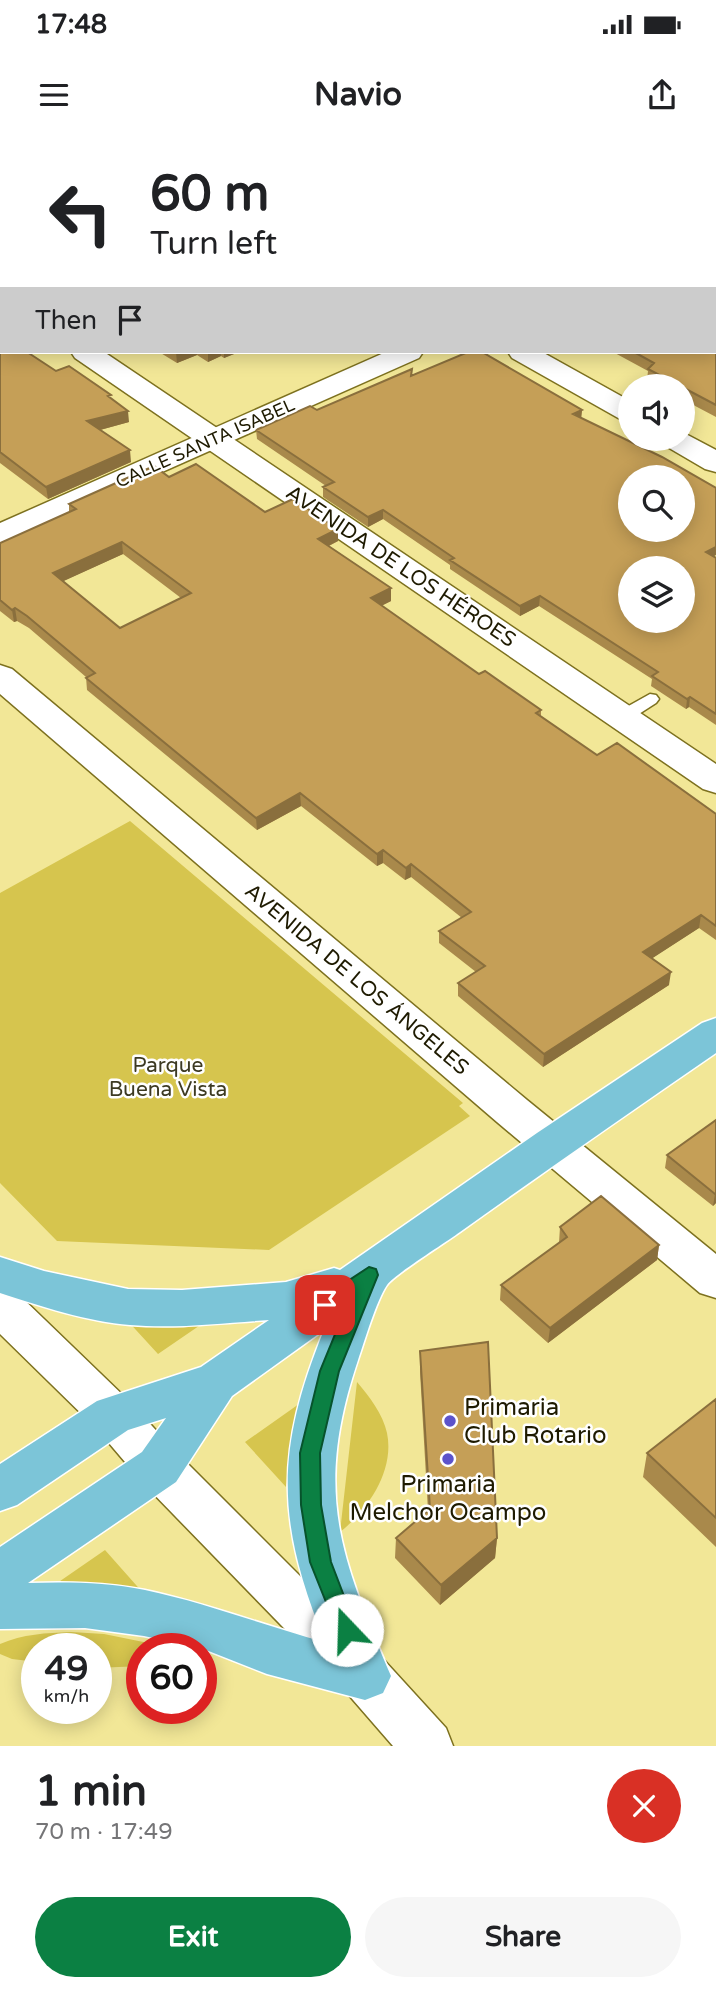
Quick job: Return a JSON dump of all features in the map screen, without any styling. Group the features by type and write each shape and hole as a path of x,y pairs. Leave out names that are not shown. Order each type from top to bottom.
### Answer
{"main road":[{"path":"0,1490 113,1415 216,1382 552,1144 716,1032"},
{"path":"0,1275 44,1289 128,1307 182,1308 285,1300 369,1275"},
{"path":"365,1676 321,1562 311,1505 310,1453 330,1371 369,1275"},
{"path":"0,1574 159,1467 216,1382"},
{"path":"0,1606 85,1605 144,1613 214,1630 267,1650 365,1676"}],"street":[{"name":"AVENIDA DE LOS HÉROES","path":"88,354 716,781"},
{"name":"CALLE SANTA ISABEL","path":"0,535 405,354"},
{"path":"526,354 618,406"},
{"path":"695,451 716,463"},
{"name":"AVENIDA DE LOS ÁNGELES","path":"0,676 716,1280"},
{"path":"0,1305 113,1415 159,1467 365,1676 427,1746"}],"lane":[{"path":"622,717 650,699"}],"green space":[{"name":"Parque Buena Vista","path":"130,821 463,1103 459,1106 470,1116 269,1250 57,1241 0,1183 0,893"},
{"path":"212,1317 158,1354 125,1318"},
{"path":"357,1382 375,1406 385,1426 387,1462 377,1489 369,1501 340,1532"},
{"path":"306,1399 286,1487 245,1442"},
{"path":"105,1550 144,1594 50,1588"},
{"path":"112,1636 126,1638 126,1667 112,1667"},
{"path":"21,1637 21,1660 0,1654 0,1644"}],"building":[{"path":"0,354 30,354 56,371 69,366 111,395 108,396 128,411 87,421 130,450 46,487 0,452"},
{"path":"463,354 485,354 582,410 573,414 618,436 618,451 650,451 676,465 618,465 618,542 695,542 695,476 716,488 716,547 706,552 716,558 716,714 652,676 658,672 540,596 520,606 450,560 454,558 383,510 368,517 323,487 334,482 256,430 310,406 317,410 412,369 411,376"},
{"path":"638,354 716,354 716,405 695,394 695,374 657,374 648,369 654,363"},
{"path":"196,464 265,512 293,499 338,529 318,539 391,588 371,598 479,674 485,671 541,710 536,713 597,755 617,743 716,814 716,926 701,915 643,952 671,972 544,1054 458,983 485,966 439,931 471,912 411,864 406,868 383,850 377,854 300,793 256,818 86,678 95,673 27,616 15,608 12,610 0,600 0,543 76,509 69,504 154,466 169,477","holes":["122,542 191,593 120,628 53,573"]},
{"path":"716,1120 716,1193 715,1194 667,1155"},
{"path":"601,1196 659,1245 550,1328 501,1285 567,1237 560,1227"},
{"path":"488,1342 497,1538 441,1585 396,1538 430,1509 420,1351"},
{"path":"716,1399 716,1518 647,1453"}],"place":[{"name":"Primaria Club Rotario","path":"450,1421"},
{"name":"Primaria Melchor Ocampo","path":"448,1459"}],"route":[{"path":"325,1305 369,1275 330,1371 310,1453 311,1505 321,1562 347,1630"}]}
